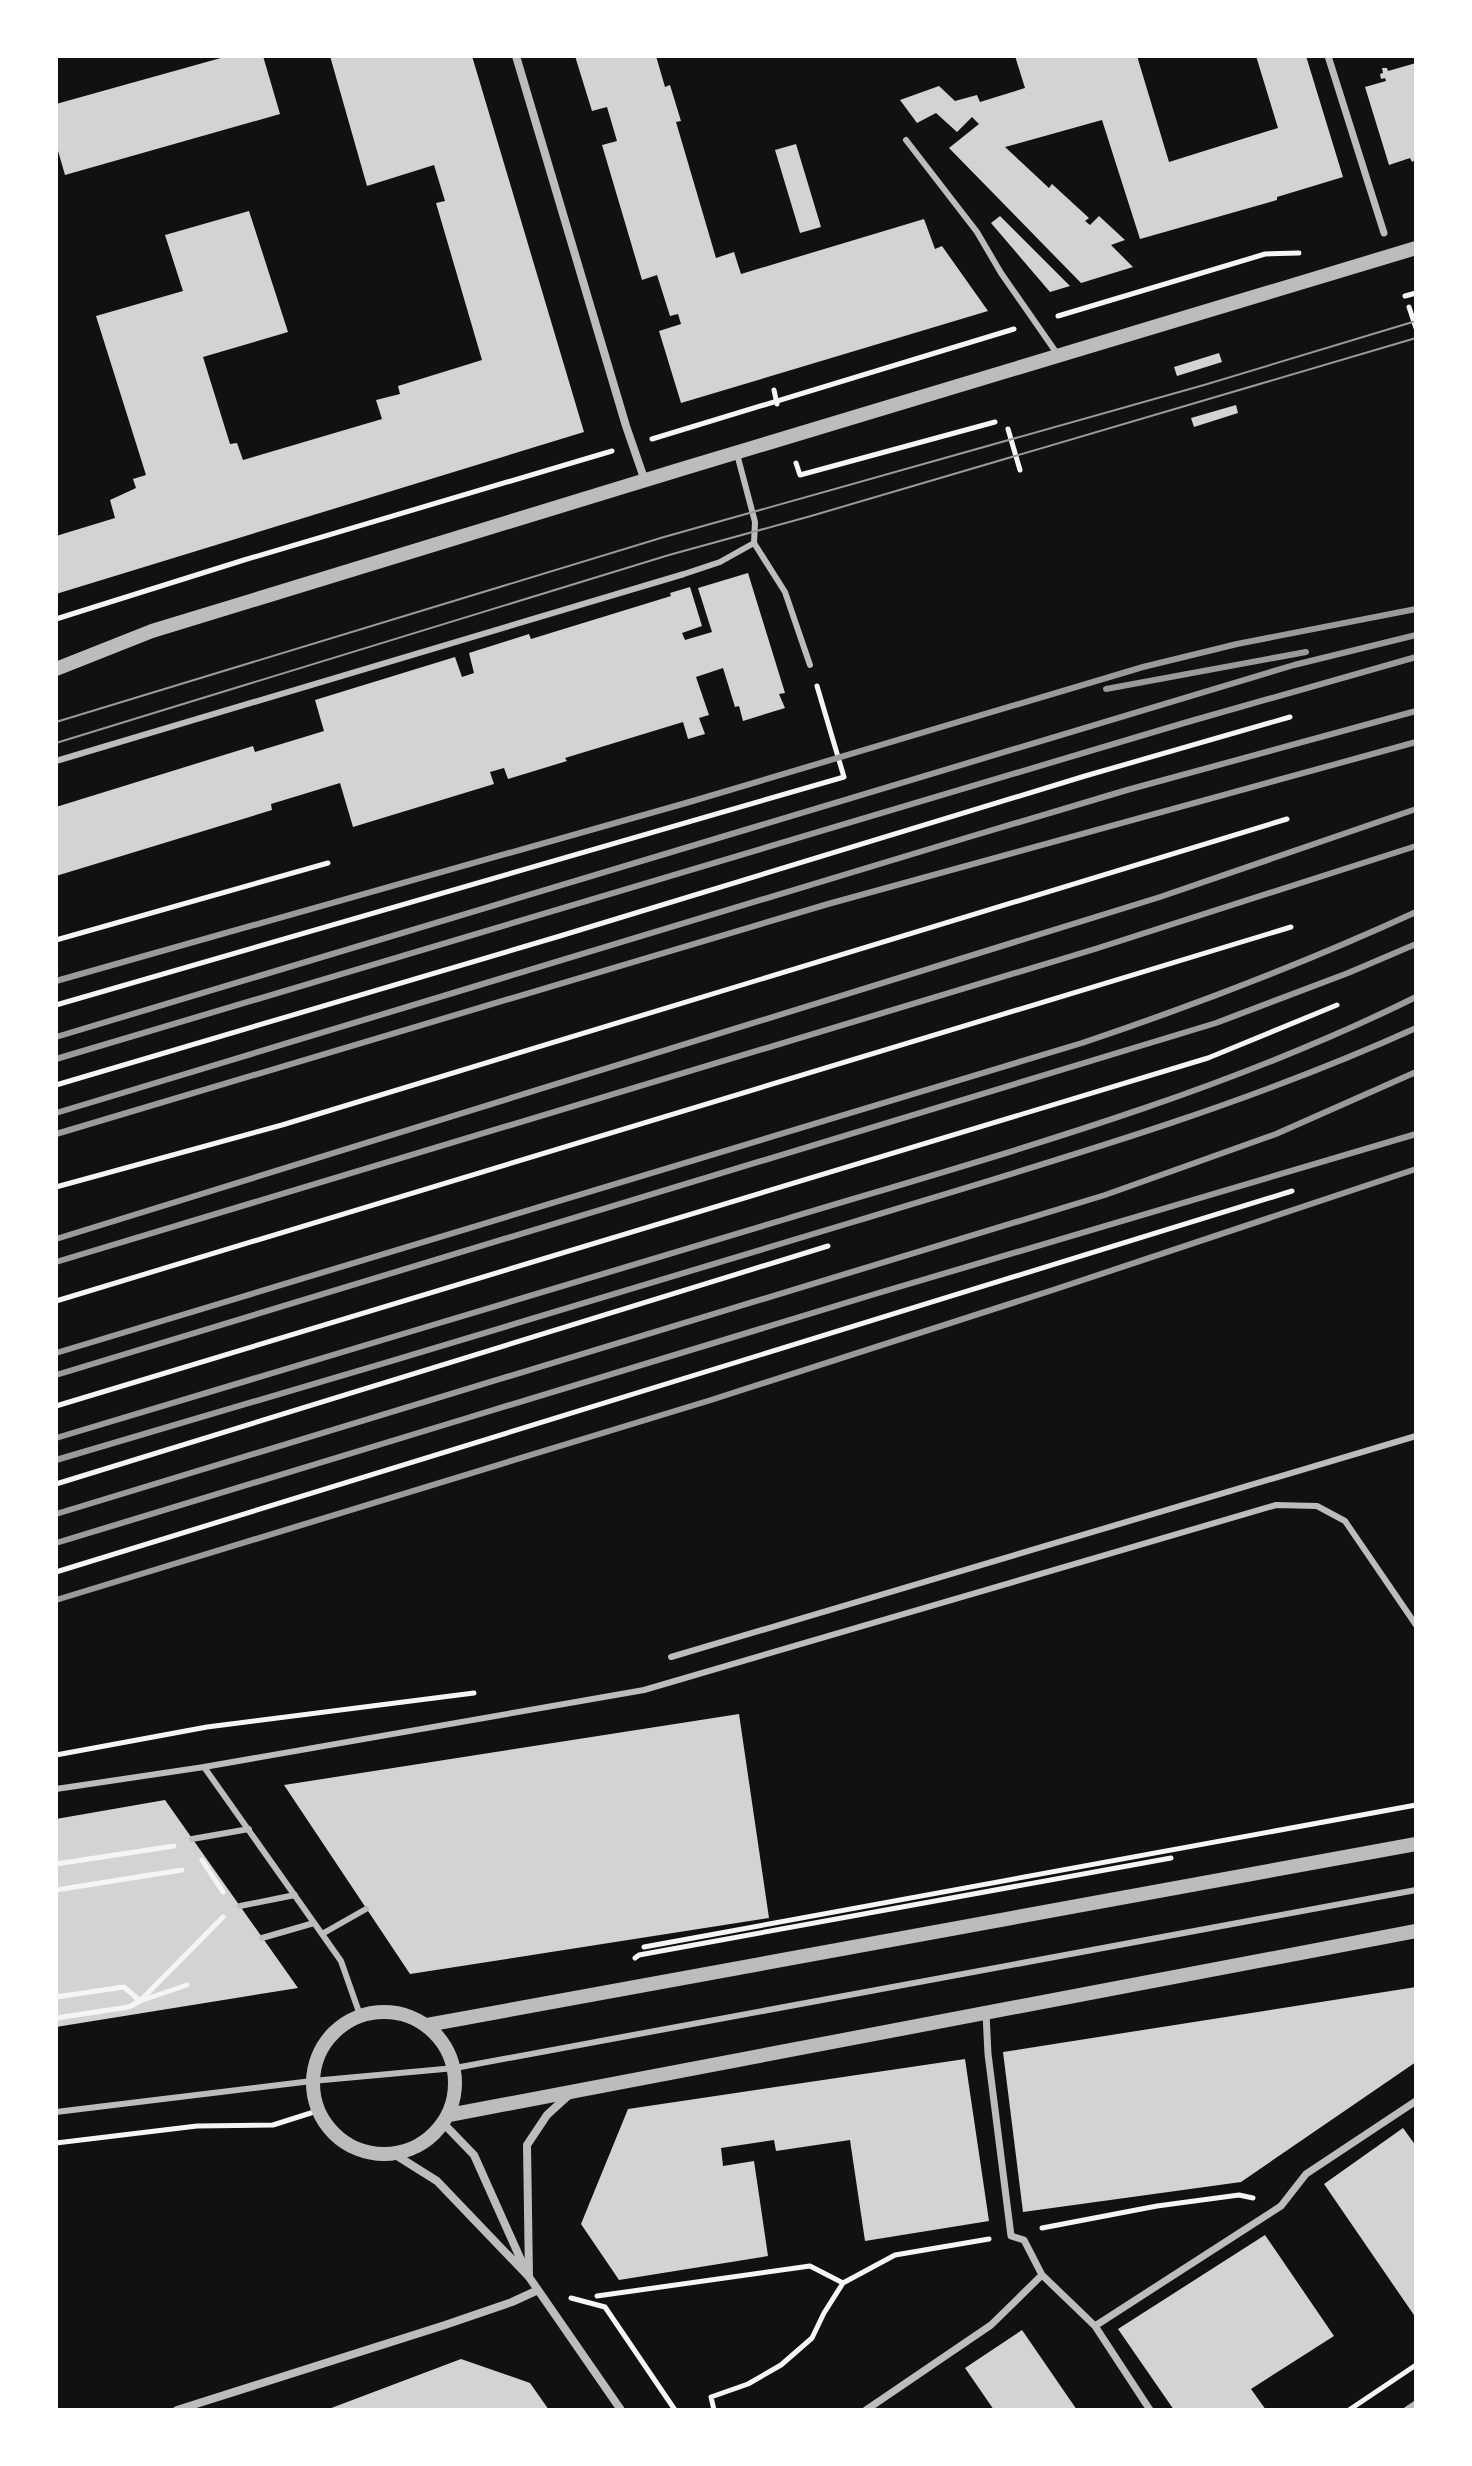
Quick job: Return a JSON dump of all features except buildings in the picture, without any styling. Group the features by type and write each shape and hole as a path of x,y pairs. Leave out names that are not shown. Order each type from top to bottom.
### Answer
{"street":[{"path":"516,56 645,481"},
{"path":"1328,56 1384,233"},
{"path":"56,669 152,631 1416,248"},
{"path":"427,2025 1416,1844"},
{"path":"446,2119 573,2091 1416,1931"},
{"path":"383,2011 406,2014 427,2025 444,2043 455,2068 456,2090 446,2119 435,2133 416,2147 394,2154 370,2153 348,2145 330,2130 317,2111 312,2081 314,2065 323,2043 339,2026 360,2015 383,2011"},
{"path":"986,2014 988,2054 1011,2236 1024,2240 1042,2275 1095,2326 1150,2410"},
{"path":"529,2277 527,2145 547,2115 573,2091"},
{"path":"1095,2326 1281,2206 1306,2174 1416,2101"},
{"path":"446,2119 474,2155 529,2277"},
{"path":"394,2154 437,2181 529,2277 621,2410"},
{"path":"866,2410 991,2325 1042,2275"},
{"path":"177,2410 445,2325 538,2290"},
{"path":"1407,2410 1416,2404"}],"lane":[{"path":"906,140 977,232 1001,273 1058,355"},
{"path":"737,454 755,522 754,543 785,592 810,665"},
{"path":"56,761 684,574 720,562 754,543"},
{"path":"671,1657 1416,1436"},
{"path":"56,1789 204,1767 644,1690 1276,1505 1317,1506 1345,1521 1416,1625"},
{"path":"204,1767 341,1961 360,2015"},
{"path":"192,1839 249,1829"},
{"path":"56,2112 312,2081 455,2068 1416,1890"},
{"path":"240,1906 295,1895"},
{"path":"322,1934 366,1909"},
{"path":"262,1938 314,1923"}],"path":[{"path":"56,619 1265,254 1303,252"},
{"path":"1405,296 1416,293"},
{"path":"1409,307 1416,328"},
{"path":"800,475 995,422"},
{"path":"1008,429 1020,470"},
{"path":"56,1005 844,777 810,665"},
{"path":"56,1085 1290,717"},
{"path":"56,1187 282,1125 1287,819"},
{"path":"56,940 328,863"},
{"path":"56,1301 1291,927"},
{"path":"56,1406 1208,1058 1337,1005"},
{"path":"56,1572 1292,1191"},
{"path":"56,1484 828,1246"},
{"path":"56,1755 207,1727 476,1693"},
{"path":"644,1947 1416,1805"},
{"path":"56,1864 177,1845"},
{"path":"198,1854 224,1893"},
{"path":"56,1890 182,1870"},
{"path":"140,2001 222,1919 226,1907"},
{"path":"56,2018 129,2007 187,1985"},
{"path":"56,1997 124,1987 140,2001"},
{"path":"56,2143 197,2126 273,2125 317,2111"},
{"path":"714,2410 711,2397 748,2384 781,2365 812,2338 843,2283 895,2255 1011,2236 1074,2220 1239,2195 1281,2206"},
{"path":"597,2296 810,2266 843,2283"},
{"path":"538,2290 605,2307 675,2410"},
{"path":"1349,2410 1416,2365"}],"tram line":[{"path":"56,722 664,537 1204,385 1416,321"},
{"path":"56,743 669,555 1416,338"}],"railway":[{"path":"56,981 686,803 1143,667 1237,644 1416,609"},
{"path":"56,1037 1294,665 1416,635"},
{"path":"1106,689 1306,652"},
{"path":"56,1059 1184,723 1416,657"},
{"path":"56,1113 1127,790 1416,711"},
{"path":"56,1134 828,904 1416,742"},
{"path":"56,1239 1160,897 1416,809"},
{"path":"56,1262 1095,949 1416,846"},
{"path":"56,1353 1082,1043 1250,982 1416,912"},
{"path":"56,1375 1216,1023 1416,944"},
{"path":"56,1438 1106,1121 1263,1064 1416,997"},
{"path":"56,1460 1067,1157 1278,1085 1416,1028"},
{"path":"56,1514 1105,1195 1276,1134 1416,1072"},
{"path":"56,1543 875,1294 1416,1134"},
{"path":"56,1600 711,1400 1416,1169"}]}
